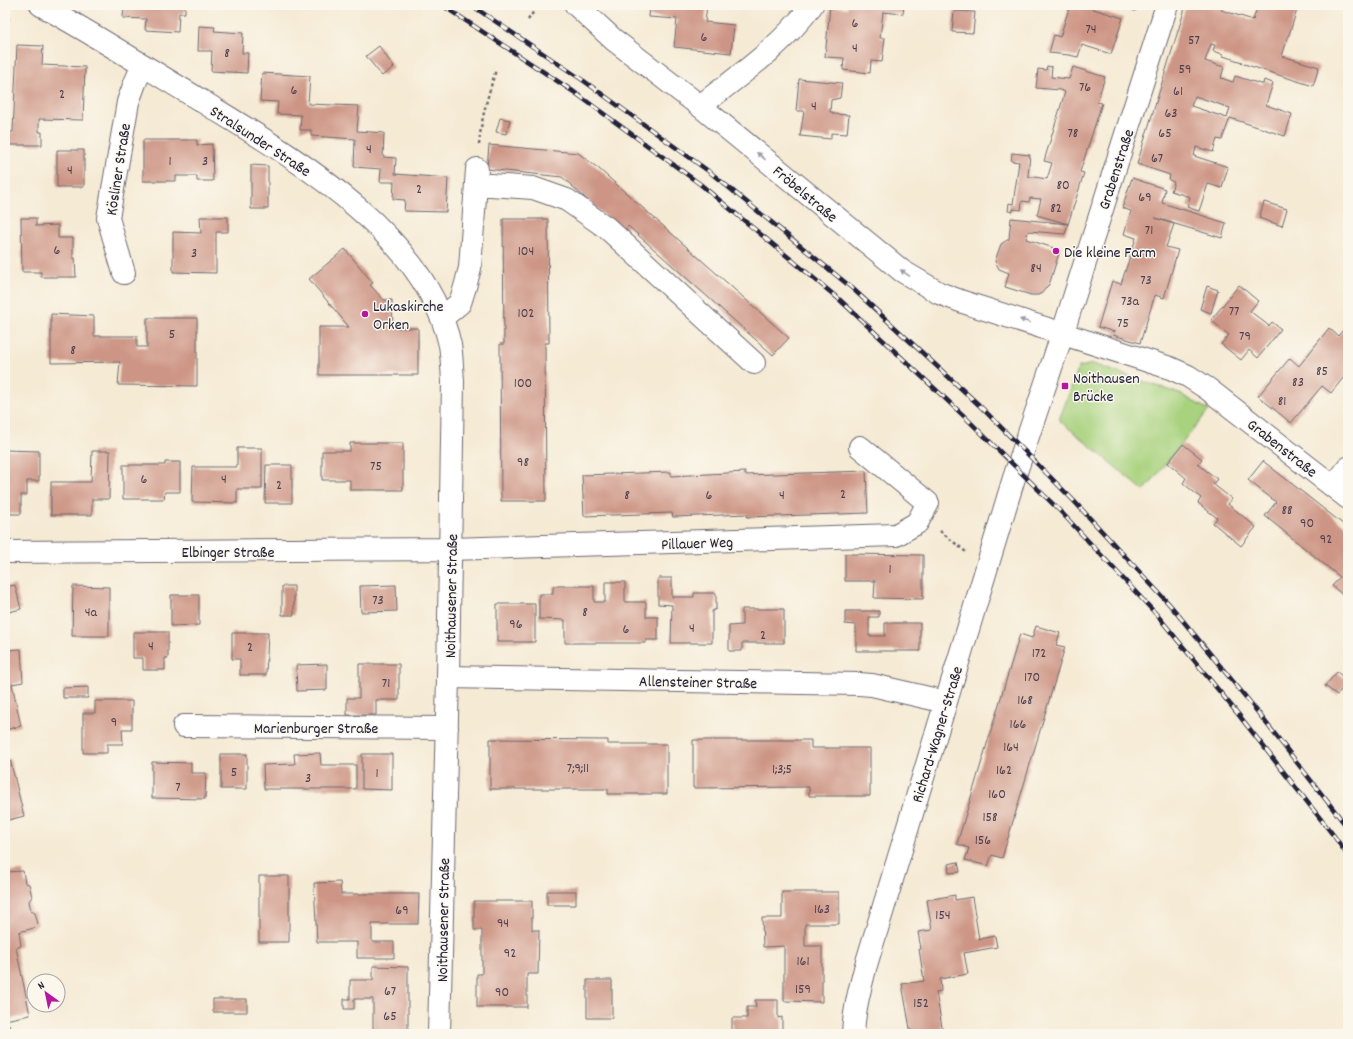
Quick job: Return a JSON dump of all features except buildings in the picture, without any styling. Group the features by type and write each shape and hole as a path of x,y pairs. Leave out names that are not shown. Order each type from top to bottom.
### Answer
{"street":[{"name":"Stralsunder Straße","path":"41,5 76,24 261,137 303,166 349,201 381,231 412,264 424,283 442,318"},
{"name":"Fröbelstraße","path":"576,5 614,40 700,106 885,258 921,283 939,293 963,302 1063,332"},
{"path":"700,106 778,45 812,5"},
{"name":"Grabenstraße","path":"1028,437 1063,332 1166,5"},
{"name":"Kösliner Straße","path":"124,273 108,218 128,102 143,65"},
{"path":"442,318 460,303 470,268 476,177 533,188 568,200 606,228 754,363"},
{"name":"Noithausener Straße","path":"439,1034 451,550 452,362 450,347 442,318"},
{"name":"Grabenstraße","path":"1063,332 1170,368 1188,376 1208,389 1341,492"},
{"name":"Richard-Wagner-Straße","path":"853,1034 854,1020 866,965 1014,478 1028,437"},
{"path":"860,448 924,510"},
{"path":"1341,492 1348,468"},
{"name":"Pillauer Weg","path":"451,550 896,535 917,523 924,510"},
{"name":"Elbinger Straße","path":"5,552 451,550"},
{"name":"Allensteiner Straße","path":"448,677 859,684 872,685 946,702"},
{"name":"Marienburger Straße","path":"184,726 447,728"}],"path":[{"path":"528,20 538,5"},
{"path":"476,177 482,117 496,70"},
{"path":"924,510 949,537 971,557 988,564"}],"green space":[{"path":"1093,364 1178,393 1209,410 1144,491 1059,420 1079,367"}],"railway":[{"path":"442,5 574,92 700,184 840,300 965,417 1062,513 1157,615 1238,714 1348,856"},
{"path":"471,5 584,81 711,173 852,288 979,405 1073,500 1170,605 1249,701 1348,828"}],"place":[{"name":"Die kleine Farm","path":"1056,251"},
{"name":"Lukaskirche Orken","path":"365,314"},
{"name":"Noithausen Brücke","path":"1065,386"}]}
